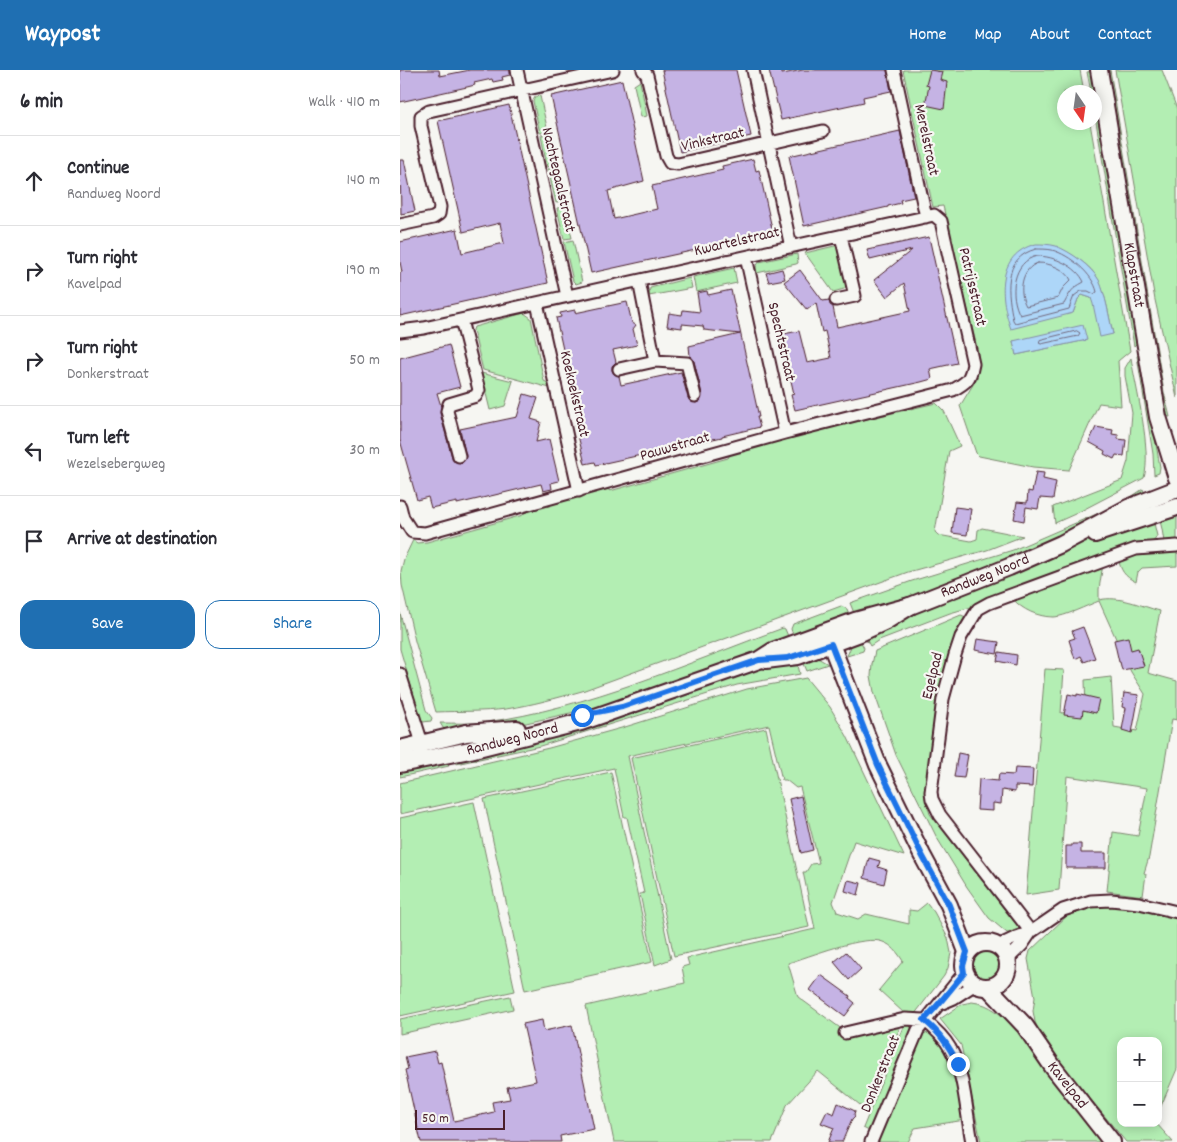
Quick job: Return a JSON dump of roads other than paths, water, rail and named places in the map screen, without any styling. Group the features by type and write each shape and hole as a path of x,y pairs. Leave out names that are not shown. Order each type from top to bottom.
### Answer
{"main road":[{"name":"Klapstraat","path":"1098,70 1158,417 1177,478"},
{"name":"Randweg Noord","path":"400,749 416,761 470,750 582,722 759,660 773,651 829,638 881,612 910,606 1009,567 1061,544 1128,508 1177,489"},
{"name":"Randweg Noord","path":"1061,544 1177,507"},
{"path":"829,638 878,765 949,905 967,952"},
{"name":"Randweg Noord","path":"400,749 466,733 514,730 622,707"},
{"path":"949,905 982,943"},
{"path":"982,943 993,944 1003,953 1008,970 983,981 963,966 967,952 974,946 982,943"},
{"name":"Kavelpad","path":"983,981 1024,1026 1053,1067 1112,1142"}],"street":[{"name":"Nachtegaalstraat","path":"517,70 567,296"},
{"path":"400,225 433,218 439,214 440,207 421,126 421,116 429,111 613,70"},
{"name":"Vinkstraat","path":"644,70 647,75 666,156 670,163 678,164 770,144"},
{"path":"753,70 791,247"},
{"name":"Merelstraat","path":"894,70 926,217"},
{"path":"770,144 823,131"},
{"name":"Patrijsstraat","path":"926,217 934,215 941,221 973,364 971,376"},
{"name":"Kwartelstraat","path":"400,331 461,320 926,217"},
{"path":"836,300 855,296 841,236"},
{"name":"Spechtstraat","path":"746,257 786,433"},
{"path":"639,281 655,361"},
{"name":"Koekoekstraat","path":"537,303 579,491"},
{"path":"459,456 448,411 449,404 476,396 479,390 461,320"},
{"path":"619,369 655,361 687,363 695,396"},
{"name":"Pauwstraat","path":"400,506 403,518 412,532 425,533 786,433 953,390 971,376"},
{"name":"Egelpad","path":"1031,932 940,815 932,799 931,784 943,699 961,637 978,609 988,603 1136,549 1177,546"},
{"path":"400,674 422,743 416,761"},
{"path":"1003,953 1017,937 1031,932 1063,910 1091,901 1111,900 1130,902 1177,912"},
{"path":"1003,953 1022,945 1031,932"},
{"name":"Donkerstraat","path":"871,1142 912,1042 924,1020 940,1004 948,991 983,981"},
{"name":"Donkerstraat","path":"845,1033 905,1019 924,1020"},
{"path":"924,1020 950,1046 958,1064 972,1142"}],"water":[{"path":"1036,244 1056,246 1080,260 1091,270 1099,280 1104,293 1113,334 1100,337 1091,298 1082,295 1078,299 1073,313 1011,329 1004,304 1003,292 1007,267 1013,257 1023,249"},
{"path":"1083,325 1087,340 1016,355 1013,341"}]}
